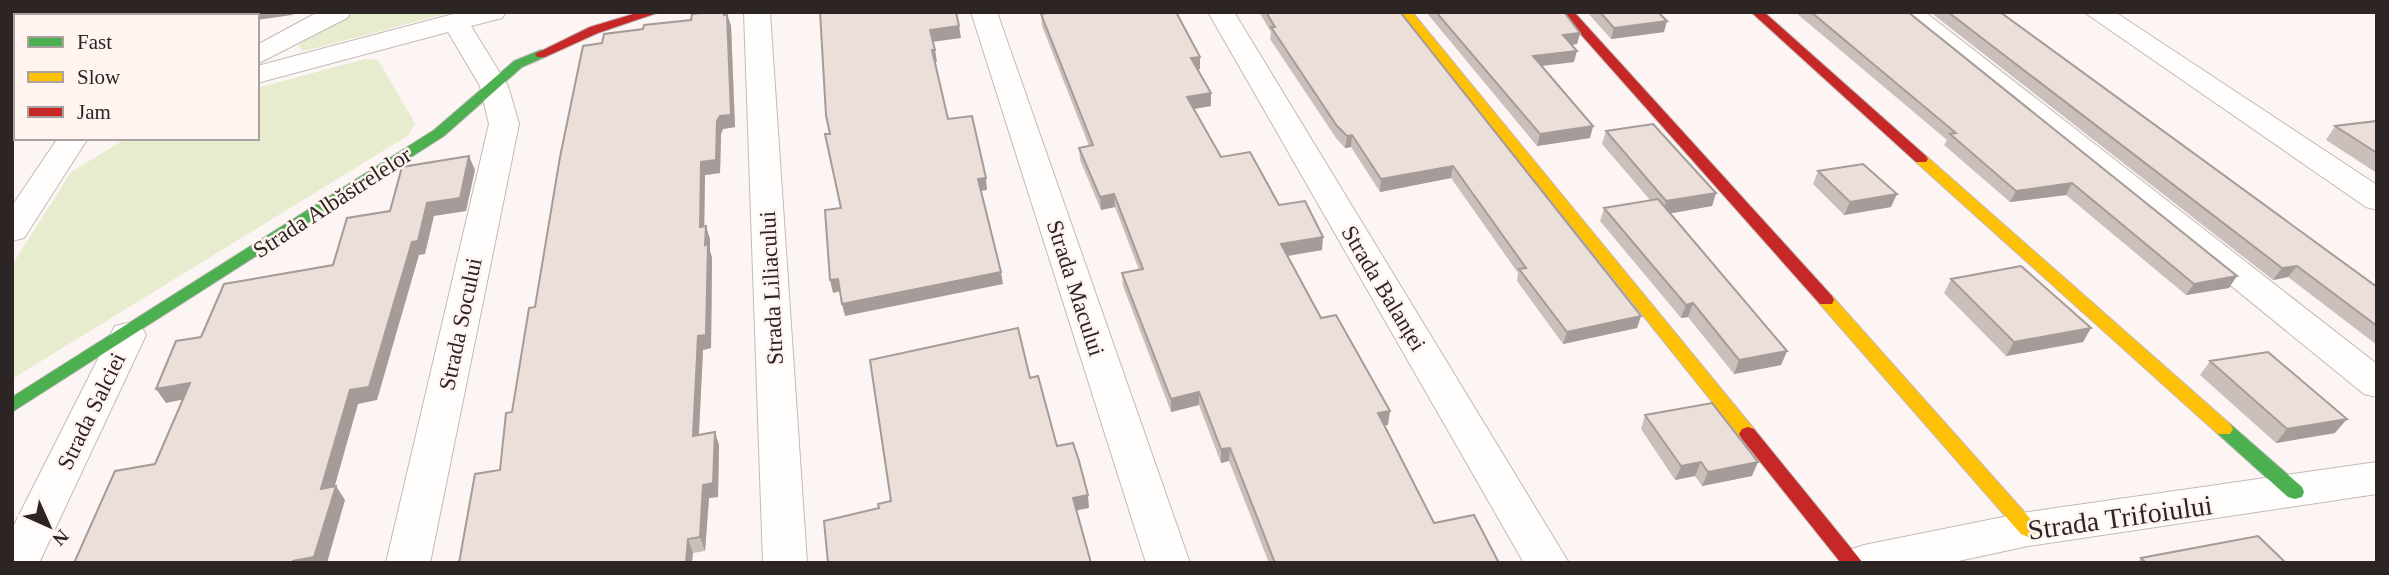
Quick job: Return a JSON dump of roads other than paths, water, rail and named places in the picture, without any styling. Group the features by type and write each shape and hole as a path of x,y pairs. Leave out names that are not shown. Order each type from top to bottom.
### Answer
{"street":[{"path":"259,54 338,12"},
{"path":"259,74 493,12"},
{"name":"Strada Albăstrelelor","path":"12,406 128,335 439,133 518,64 544,50 594,30 654,12"},
{"name":"Strada Liliacului","path":"757,12 785,563"},
{"name":"Strada Macului","path":"984,12 1168,563"},
{"name":"Strada Balanței","path":"1221,12 1548,563"},
{"path":"1406,12 1853,563"},
{"path":"1567,12 1696,152 2028,529"},
{"path":"1756,12 2295,492"},
{"path":"1908,12 2377,384"},
{"path":"2097,12 2377,200"},
{"name":"Strada Socului","path":"408,563 504,124 494,86 455,22"},
{"path":"12,231 66,150 96,140"},
{"name":"Strada Salciei","path":"17,563 128,335"},
{"name":"Strada Trifoiului","path":"1864,563 2028,529 2377,478"}]}
